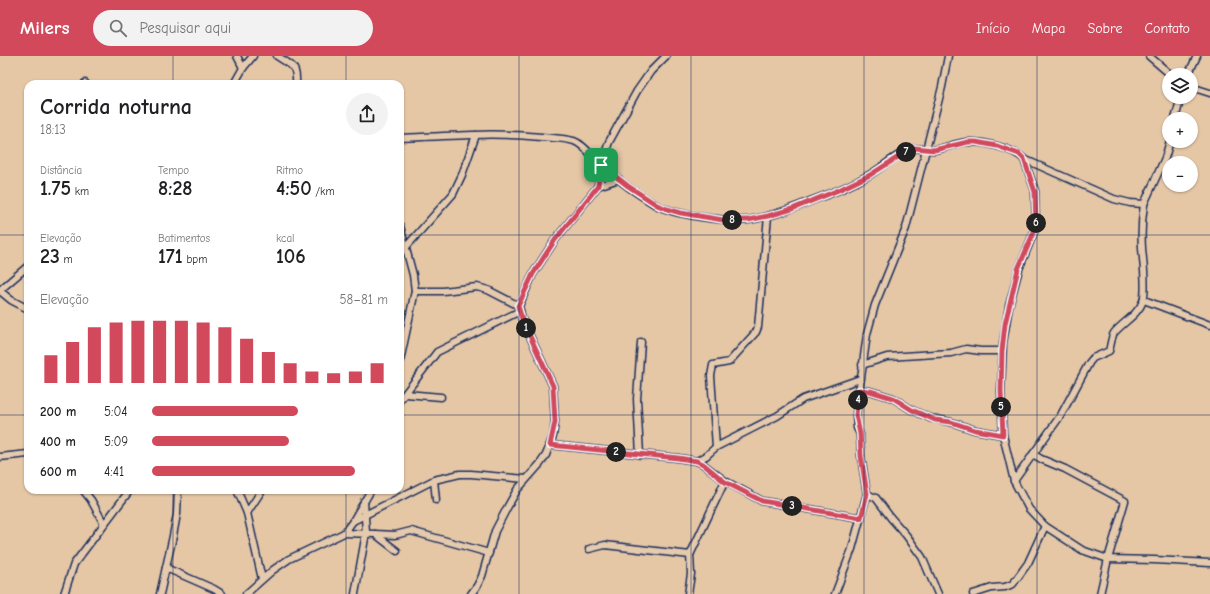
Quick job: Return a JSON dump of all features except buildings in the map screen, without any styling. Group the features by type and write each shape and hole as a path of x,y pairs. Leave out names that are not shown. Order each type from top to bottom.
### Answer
{"street":[{"path":"237,56 243,68"},
{"path":"236,80 243,68 253,56"},
{"path":"277,56 295,69 296,80"},
{"path":"404,394 440,350 519,308 533,274 555,240 598,186 601,165 609,142 637,91 651,71 666,56"},
{"path":"835,594 852,549 867,494 861,456 860,434 856,415 862,365 868,334 875,305 906,228 927,150 948,56"},
{"path":"1149,56 1162,68"},
{"path":"1191,68 1197,56"},
{"path":"1198,89 1210,92"},
{"path":"406,248 453,194 462,175 476,135"},
{"path":"404,138 524,135 567,139 579,143 601,165 657,205 681,213 723,220 748,220 792,209 841,189 870,175 906,152 915,148 934,150 964,143 976,142 1019,154 1024,159 1114,199 1130,203 1144,204"},
{"path":"1014,481 1061,415 1089,363 1093,358 1109,350 1114,333 1138,310 1144,300 1144,263 1142,247 1144,204 1165,158 1168,148"},
{"path":"1024,159 1035,192 1036,227 1018,269 1005,324 1002,351 1001,405 1003,435 1014,481 1029,509 1045,526 1082,550 1108,559 1154,560 1210,564"},
{"path":"598,186 619,179"},
{"path":"716,447 710,376 713,365 729,362 756,332 758,327 768,216"},
{"path":"404,243 413,275 414,291 404,343"},
{"path":"24,270 0,291 11,300 24,307"},
{"path":"414,291 436,292 477,287 488,290 519,308 553,386 555,422 550,445 546,455 535,471 517,490 495,531 482,576 471,594"},
{"path":"1144,300 1210,325"},
{"path":"640,455 637,399 641,342"},
{"path":"862,365 887,357 951,353 966,349 1002,351"},
{"path":"697,461 706,456 716,447 777,416 803,399 860,379"},
{"path":"859,390 870,391 893,398 912,410 935,420 951,422 975,430 1003,435"},
{"path":"404,397 441,397"},
{"path":"550,445 697,461 711,469 725,482 762,501 861,518"},
{"path":"0,457 24,454"},
{"path":"1033,454 1065,469 1125,501 1108,559 1100,594"},
{"path":"353,521 434,480 460,474 526,479"},
{"path":"434,480 436,500"},
{"path":"688,594 691,574 690,555 725,482"},
{"path":"86,494 104,524"},
{"path":"64,594 74,564 127,494"},
{"path":"160,594 177,514 178,494"},
{"path":"239,494 247,513 262,579"},
{"path":"247,513 259,494"},
{"path":"344,533 353,521 368,494"},
{"path":"867,494 876,498 922,557 938,594"},
{"path":"356,594 366,533 364,501"},
{"path":"973,594 992,588 1005,587 1013,584 1017,576 1028,563 1045,526"},
{"path":"246,594 273,570 289,559 344,533 395,535 411,532 489,553"},
{"path":"376,534 397,551"},
{"path":"589,549 605,546 690,555"},
{"path":"166,568 222,594"}],"route":[{"path":"976,142 997,146 1019,154 1024,159 1035,192 1034,208 1036,227 1031,235 1018,269 1005,324 1002,351 1001,391 1003,435 967,428 951,422 935,420 912,410 893,398 870,391 859,390 856,415 860,434 861,456 867,494 861,518 762,501 725,482 711,469 697,461 550,445 555,422 553,386 522,319 518,306 533,274 555,240 598,186 601,165 628,186 657,205 667,209 681,213 723,220 748,220 792,209 841,189 870,175 897,157 915,148 934,150 960,143 976,142"}]}
